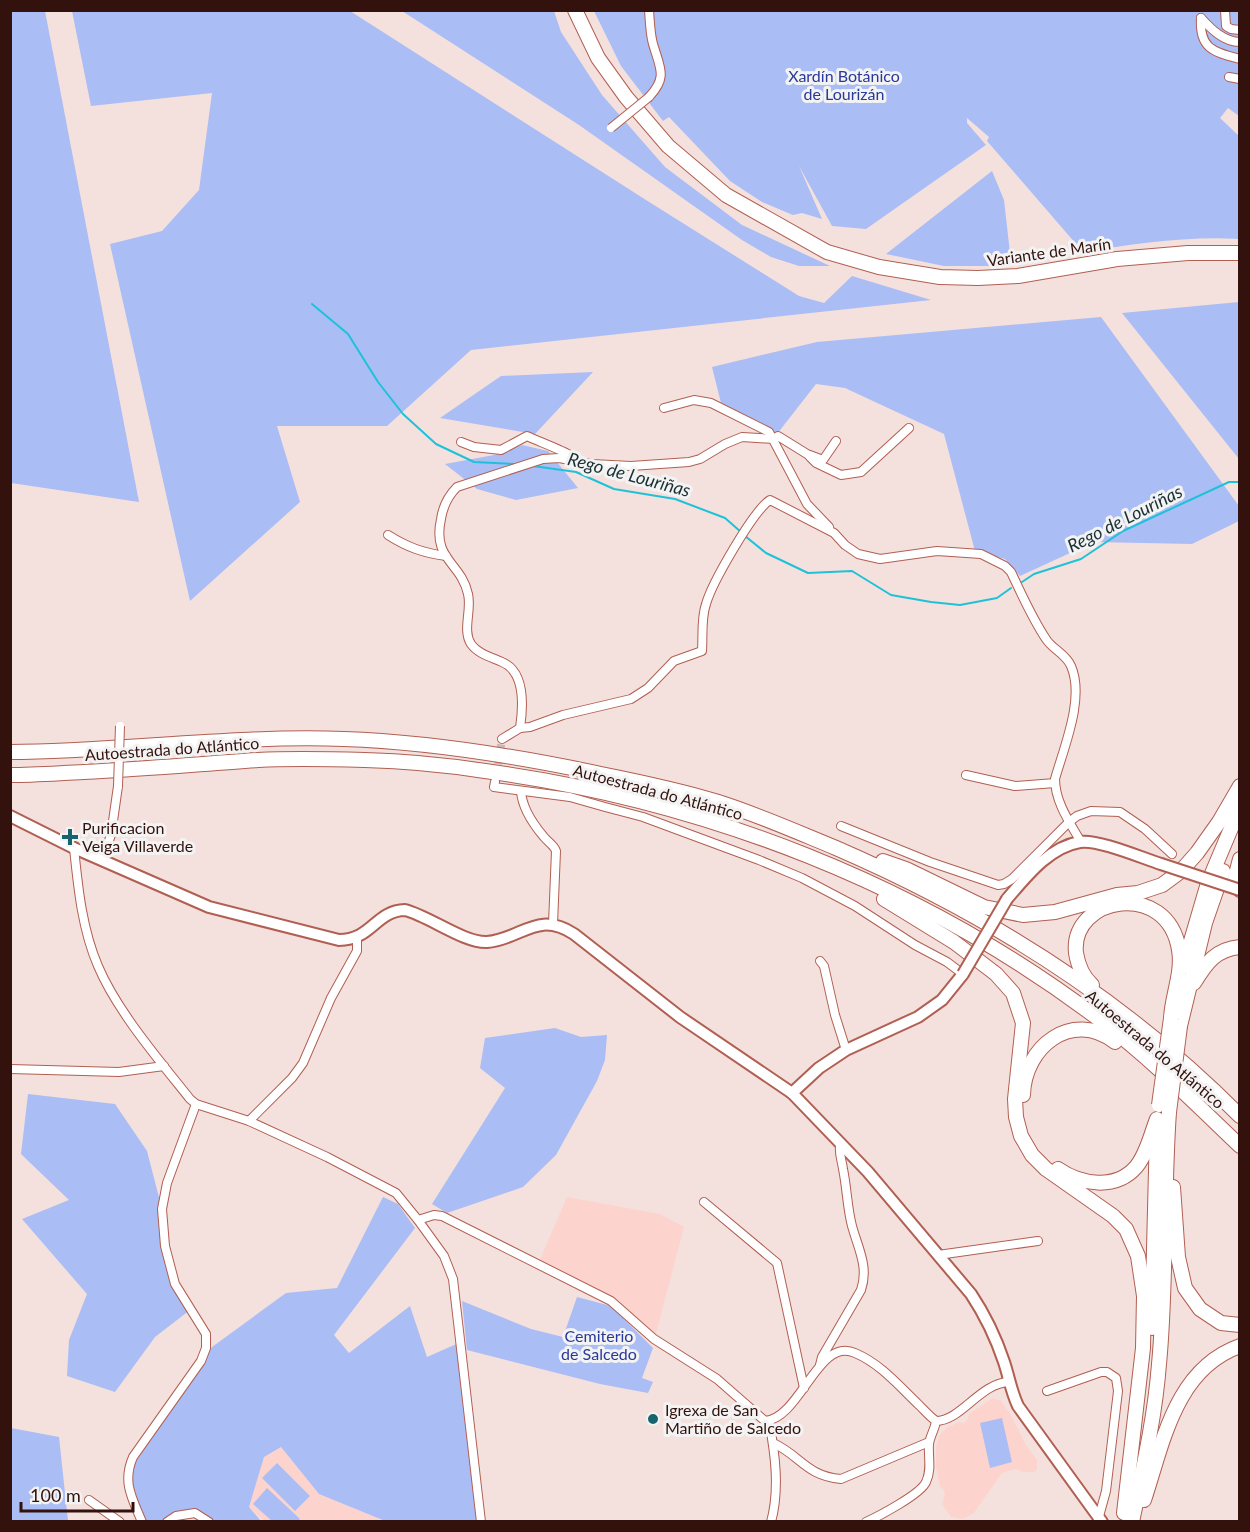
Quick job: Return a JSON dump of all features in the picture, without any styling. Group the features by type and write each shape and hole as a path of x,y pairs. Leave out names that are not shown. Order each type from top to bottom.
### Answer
{"highway":[{"name":"Variante de Marín","path":"575,10 598,58 626,97 668,146 726,195 827,252 879,267 940,277 978,278 1018,276 1117,259 1188,253 1239,253"},
{"name":"Autoestrada do Atlántico","path":"10,752 278,738 408,743 530,759 656,786 717,802 776,822 883,869 1001,930 1125,1014 1188,1066 1239,1116"},
{"name":"Autoestrada do Atlántico","path":"10,775 126,770 263,760 367,760 437,764 542,778 611,793 713,821 818,860 898,897 948,923 1047,983 1102,1022 1191,1099 1239,1146"},
{"path":"776,822 906,869 984,907 1023,915 1055,912 1117,895 1138,893 1162,885 1181,871 1197,853 1219,822 1239,786"},
{"path":"1174,1018 1208,883 1239,807"},
{"path":"1186,997 1208,914 1239,830"},
{"path":"818,860 954,942 1006,984 1018,1004 1023,1023 1015,1099 1016,1117 1021,1136 1032,1155 1046,1169 1113,1216 1126,1229 1132,1241 1142,1274 1143,1348 1126,1519"},
{"path":"1239,860 1235,878 1239,890"},
{"path":"1125,1014 1089,983 1077,960 1076,947 1079,934 1086,921 1098,911 1127,902 1142,903 1155,910 1167,921 1180,951 1163,1116 1149,1367 1126,1519"},
{"path":"1174,1018 1202,969 1211,958 1221,951 1239,947"},
{"path":"1163,1116 1137,1167 1116,1181 1088,1182 1062,1172 1041,1152 1030,1136 1023,1106 1023,1088 1036,1056 1054,1038 1063,1033 1085,1028 1096,1030 1112,1039 1191,1099 1239,1158"},
{"path":"1188,1066 1239,1101"},
{"path":"1163,1116 1178,1257 1185,1288 1200,1309 1221,1323 1239,1325"},
{"path":"1137,1521 1170,1420 1180,1398 1202,1370 1239,1346"}],"street":[{"path":"611,128 657,89 662,75 650,29 649,10"},
{"path":"1225,10 1226,26 1239,30"},
{"path":"1239,42 1223,38 1201,18 1200,33 1207,46 1221,54 1239,59"},
{"path":"1229,77 1239,79"},
{"path":"664,408 694,400 711,403 769,432 807,504 858,554 880,559 937,551 981,554 994,559 1011,572 1046,639 1068,660 1072,667 1076,688 1075,699 1055,783 1060,804 1081,842"},
{"path":"520,728 523,702 516,675 510,666 472,646 466,632 470,615 468,591 439,545 439,528 443,508 457,487 498,475 536,460 569,459 592,464 631,466 689,462 700,459 725,444 742,438 774,439 778,436 807,454 816,463 841,476 861,472 909,428"},
{"path":"461,442 474,447 501,450 527,436 549,447 562,450 568,454 569,459"},
{"path":"807,454 823,459 836,441"},
{"path":"502,739 520,728 631,699 648,688 674,661 702,651 705,605 730,555 767,501 770,500 834,532"},
{"path":"388,534 404,545 424,553 446,556"},
{"path":"102,860 111,835 118,786 120,726"},
{"path":"966,775 1015,786 1055,783"},
{"path":"495,782 494,787 570,797 643,817 791,873 855,906 963,974"},
{"path":"521,790 522,803 545,840 555,847 556,851 553,924"},
{"path":"841,825 930,862 998,885 1012,879 1069,822 1091,811 1120,812 1137,823 1172,854"},
{"path":"10,816 74,848 209,907 339,940 357,938 386,914 397,910 412,912 480,942 504,938 537,925 553,924 564,927 680,1017 792,1093 811,1111 840,1146 868,1172 981,1309 998,1344 1018,1406 1100,1520"},
{"path":"792,1093 819,1068 846,1050 918,1017 942,1000 963,974 1007,899 1032,872 1061,848 1081,842 1098,844 1239,890"},
{"path":"74,848 79,891 97,963 105,982 164,1066 196,1104 249,1121 327,1156 396,1193 444,1256 453,1279 481,1521"},
{"path":"249,1121 292,1078 303,1063 331,998 357,951 357,938"},
{"path":"820,961 824,966 846,1050"},
{"path":"10,1069 119,1071 164,1066"},
{"path":"142,1521 133,1500 127,1475 129,1466 201,1361 206,1348 206,1334 175,1284 165,1246 162,1209 167,1184 196,1104"},
{"path":"820,1366 822,1357 861,1290 865,1279 865,1268 847,1208 843,1168 839,1155 840,1146"},
{"path":"704,1202 777,1263 804,1388"},
{"path":"418,1220 434,1215 442,1216 611,1301 654,1339 717,1379 762,1419 776,1418 834,1352 847,1350 884,1371 936,1421"},
{"path":"938,1255 1038,1241"},
{"path":"1047,1391 1101,1372 1107,1372 1116,1378 1118,1391 1106,1491 1100,1520"},
{"path":"936,1421 947,1419 993,1385 1009,1382"},
{"path":"769,1420 775,1481 771,1521"},
{"path":"866,1521 883,1514 922,1488 926,1482 930,1462 929,1442 936,1421"},
{"path":"773,1443 782,1447 814,1472 828,1478 841,1479 929,1442"},
{"path":"88,1500 120,1521"},
{"path":"167,1521 176,1516 195,1513 209,1521"}],"shaded area":[{"path":"567,1197 660,1214 684,1227 656,1334 614,1299 539,1262"},
{"path":"993,1398 1001,1401 1011,1415 1026,1445 1037,1460 1037,1469 1035,1472 1016,1469 1002,1473 974,1513 963,1519 951,1517 942,1504 945,1493 940,1487 936,1467 936,1447 940,1435 946,1428 959,1422 964,1423 969,1414"},
{"path":"281,1447 319,1494 379,1519 378,1522 264,1521 249,1507 264,1457"}],"green space":[{"path":"11,10 45,11 139,502 11,483"},
{"path":"72,11 350,11 799,296 824,303 852,276 931,300 471,350 387,426 277,426 300,502 190,601 110,244 162,231 199,190 212,93 91,106"},
{"path":"402,11 554,11 561,32 602,95 665,167 742,225 830,266 799,266 771,257 742,240 579,125"},
{"name":"Xardín Botánico de Lourizán","path":"594,11 1239,11 1239,116 1228,108 1220,118 1239,136 1239,239 1180,240 1083,252 987,141 989,137 967,118 967,123 986,145 866,229 832,226 799,166 822,219 802,213 793,215 762,202 730,181 669,117 663,121 621,66"},
{"path":"992,171 1004,200 1010,253 1001,266 944,266 886,254"},
{"path":"1240,302 1239,459 1122,313"},
{"path":"1101,317 1239,506 1239,521 1192,544 1094,542 1020,576 1005,559 975,551 944,434 845,388 816,384 777,434 721,403 712,367 817,342"},
{"path":"593,372 535,434 440,418 501,376"},
{"path":"522,445 548,451 578,488 516,500 477,489 445,464 494,455"},
{"path":"555,1028 581,1037 607,1035 605,1060 597,1081 556,1155 523,1187 447,1213 432,1204 505,1088 480,1068 485,1038"},
{"path":"28,1094 115,1104 147,1151 162,1209 175,1284 190,1310 155,1337 115,1392 67,1376 69,1340 87,1294 22,1219 69,1200 21,1154"},
{"path":"383,1197 398,1204 415,1228 334,1335 349,1353 410,1306 427,1357 461,1342 477,1521 385,1521 319,1494 281,1447 264,1457 249,1507 261,1521 209,1521 195,1513 172,1521 143,1521 127,1475 176,1397 212,1347 286,1293 337,1288"},
{"name":"Cemiterio de Salcedo","path":"577,1297 611,1306 653,1348 642,1378 653,1382 648,1393 600,1384 467,1350 462,1301 531,1329 563,1337"},
{"path":"1002,1418 1012,1462 990,1468 980,1423"},
{"path":"11,1428 59,1437 68,1521 11,1521"},
{"path":"277,1463 310,1496 295,1511 262,1478"},
{"path":"267,1488 300,1519 272,1521 253,1504"}],"waterway":[{"name":"Rego de Louriñas","path":"312,304 348,334 378,382 403,414 436,444 474,462 514,464"},
{"name":"Rego de Louriñas","path":"533,466 576,472 614,489 675,499 725,518 741,532"},
{"name":"Rego de Louriñas","path":"1022,582 1034,574 1081,559 1123,531 1229,482 1240,482"},
{"name":"Rego de Louriñas","path":"745,536 766,553 808,573 852,571 891,595 960,605 997,598 1011,588"}],"tunnel":[{"path":"496,776 502,739"}],"place":[{"name":"Purificacion Veiga Villaverde","path":"70,837"},
{"name":"Igrexa de San Martiño de Salcedo","path":"653,1419"}]}
